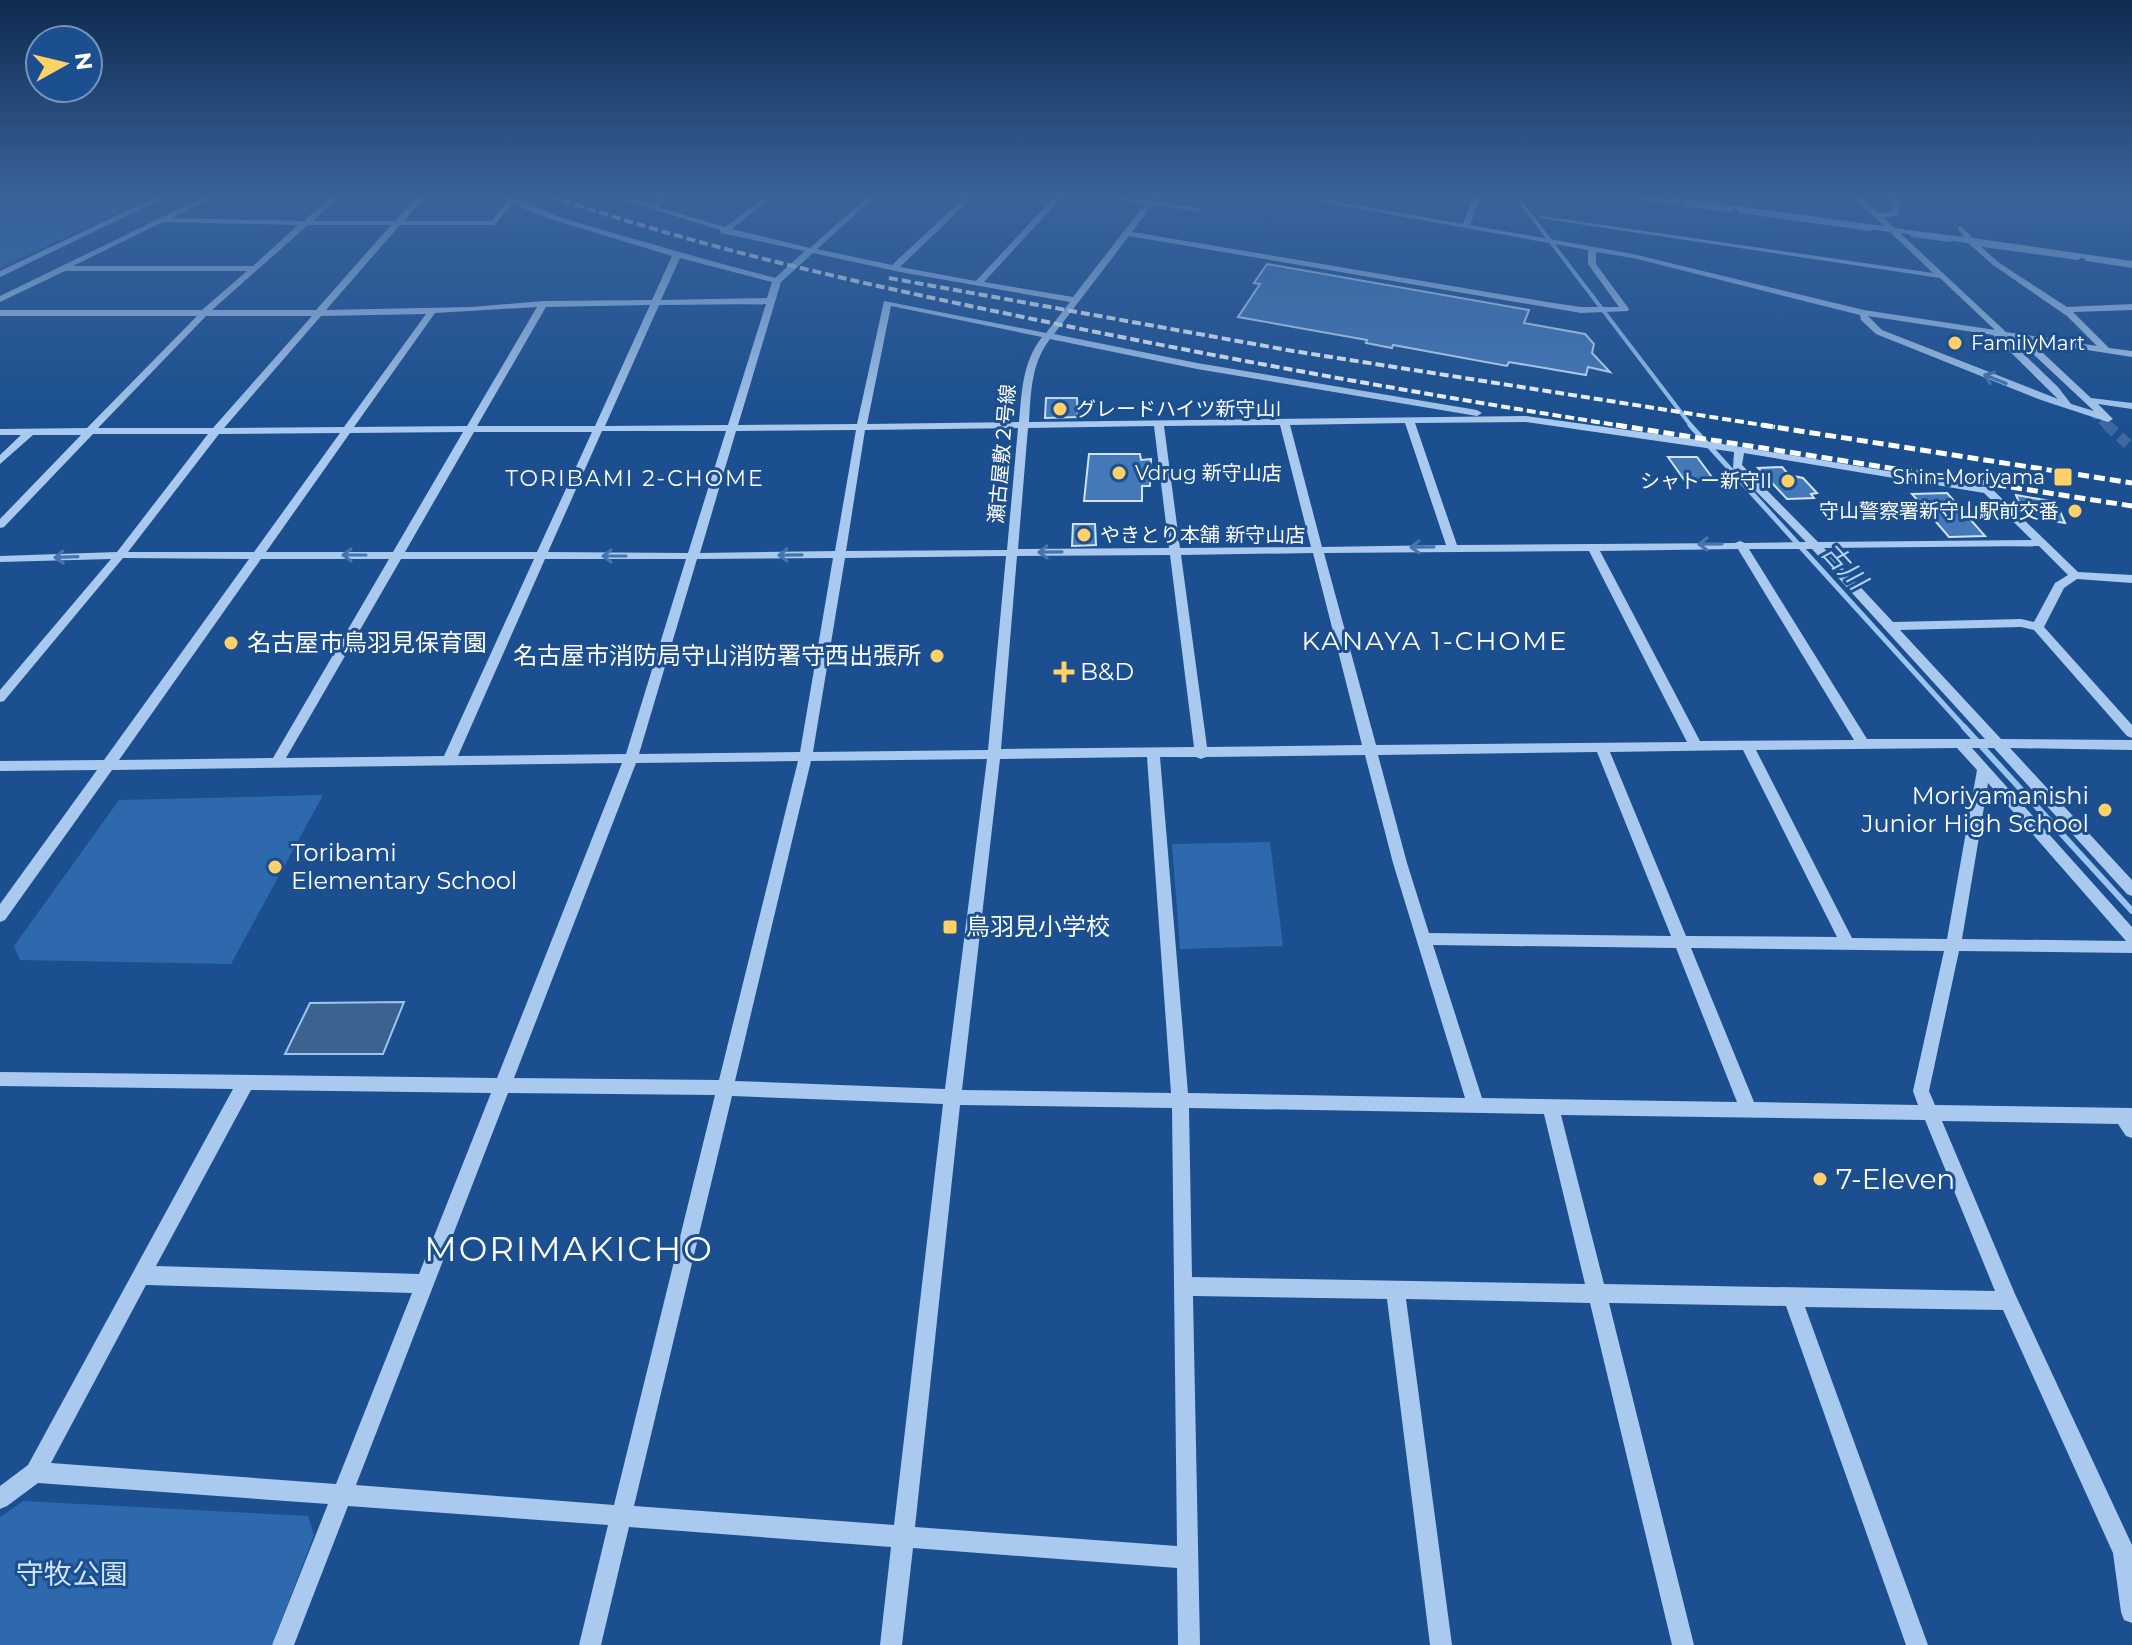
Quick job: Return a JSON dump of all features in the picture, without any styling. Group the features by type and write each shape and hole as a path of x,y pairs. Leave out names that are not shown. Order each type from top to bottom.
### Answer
{"street":[{"path":"0,299 54,273"},
{"path":"0,525 204,313 250,273"},
{"path":"0,698 120,555 215,432 354,273"},
{"path":"449,760 669,273"},
{"path":"745,273 777,281"},
{"path":"283,1645 631,758 777,281 786,273"},
{"path":"921,273 1075,300"},
{"path":"979,283 988,273"},
{"name":"瀬古屋敷２号線","path":"891,1645 994,756 1028,373 1037,350 1096,273"},
{"path":"1361,273 1581,310 1625,309 1598,273"},
{"path":"1696,273 1864,313 2132,354"},
{"path":"1918,273 1940,276"},
{"path":"1937,273 2000,333 2068,406"},
{"path":"2009,273 2066,310 2106,350"},
{"path":"0,313 321,313 432,311 543,304 771,301"},
{"path":"590,1645 624,1516 806,756 861,427 887,303 1197,366 1514,419 1689,441 1733,451 1987,490 2075,575"},
{"path":"277,762 543,304"},
{"path":"2066,310 2132,307"},
{"path":"0,916 432,311"},
{"path":"1864,313 1864,318 1879,332 2108,419 2019,336"},
{"path":"2000,333 2092,411"},
{"path":"2087,400 2132,406"},
{"path":"4,431 861,427 1514,419"},
{"path":"1409,421 1452,547"},
{"path":"1284,422 1400,863 1476,1106"},
{"path":"1159,423 1201,754"},
{"path":"0,461 29,433"},
{"path":"1733,451 1737,466 1815,545 2132,890"},
{"path":"0,559 120,555 692,556 2043,543"},
{"path":"1740,544 1864,745"},
{"path":"1592,546 1696,747"},
{"path":"2038,627 2059,586 2075,575 2132,580"},
{"path":"1890,626 2021,623 2038,627 2132,733"},
{"path":"1960,743 2132,937"},
{"path":"0,766 1960,743 2132,745"},
{"path":"1747,746 1848,945"},
{"path":"1602,748 1749,1110"},
{"path":"1153,754 1180,1101 1189,1645"},
{"path":"1983,771 1953,945 1921,1091 2008,1301 2128,1552 2132,1612"},
{"path":"1426,939 2132,947"},
{"path":"0,1079 726,1088 953,1097 1928,1113 2129,1121"},
{"path":"0,1499 35,1472 246,1082"},
{"path":"1551,1107 1683,1645"},
{"path":"141,1275 424,1284"},
{"path":"1183,1286 2008,1301"},
{"path":"1395,1290 1441,1645"},
{"path":"1792,1297 1917,1645"},
{"path":"35,1472 1188,1558"}],"green space":[{"path":"323,795 231,964 20,960 14,946 119,800"},
{"path":"1270,842 1283,946 1180,949 1172,844"},
{"name":"守牧公園","path":"23,1501 308,1516 314,1535 272,1645 0,1645 0,1517"}],"shaded area":[{"path":"404,1002 383,1054 285,1054 310,1003"}],"building":[{"path":"1261,273 1317,273 1529,310 1524,323 1585,334 1594,344 1592,353 1610,372 1588,367 1586,375 1509,362 1507,366 1393,345 1392,348 1366,343 1367,340 1238,317 1260,284 1254,283"},
{"name":"グレードハイツ新守山I","path":"1046,398 1077,398 1078,417 1045,418"},
{"name":"Vdrug 新守山店","path":"1089,454 1140,454 1141,460 1151,459 1150,486 1142,486 1142,501 1084,501"},
{"path":"1668,457 1697,457 1714,480 1685,481"},
{"name":"シャトー新守II","path":"1782,467 1789,475 1803,478 1817,493 1811,494 1814,498 1787,499 1758,468"},
{"path":"1947,493 1985,536 1949,537 1912,494"},
{"path":"2016,495 2056,502 2065,523 2025,517"},
{"name":"やきとり本舗 新守山店","path":"1073,524 1095,524 1096,545 1072,546"}],"waterway":[{"name":"古川","path":"1574,273 1692,427"},
{"name":"古川","path":"1690,425 1966,729"},
{"name":"古川","path":"1964,727 2132,911"}],"tunnel":[{"path":"2092,411 2109,427"},
{"path":"2107,425 2132,448"}],"railway":[{"path":"823,273 1250,362 1629,427"},
{"path":"889,278 1293,351 1775,427"},
{"path":"1616,425 2132,506"},
{"path":"1762,425 2132,483"}],"place":[{"name":"FamilyMart","path":"1955,343"},
{"name":"グレードハイツ新守山I","path":"1060,409"},
{"name":"Vdrug 新守山店","path":"1119,473"},
{"name":"Shin-Moriyama","path":"2063,477"},
{"name":"シャトー新守II","path":"1788,481"},
{"name":"守山警察署新守山駅前交番","path":"2075,511"},
{"name":"やきとり本舗 新守山店","path":"1084,535"},
{"name":"名古屋市鳥羽見保育園","path":"231,643"},
{"name":"名古屋市消防局守山消防署守西出張所","path":"937,656"},
{"name":"B&D","path":"1064,672"},
{"name":"Moriyamanishi Junior High School","path":"2105,810"},
{"name":"Toribami Elementary School","path":"275,867"},
{"name":"鳥羽見小学校","path":"950,927"},
{"name":"7-Eleven","path":"1820,1179"}],"district":[{"name":"TORIBAMI 2-CHOME","path":"635,478"},
{"name":"KANAYA 1-CHOME","path":"1435,641"},
{"name":"MORIMAKICHO","path":"569,1249"}]}
